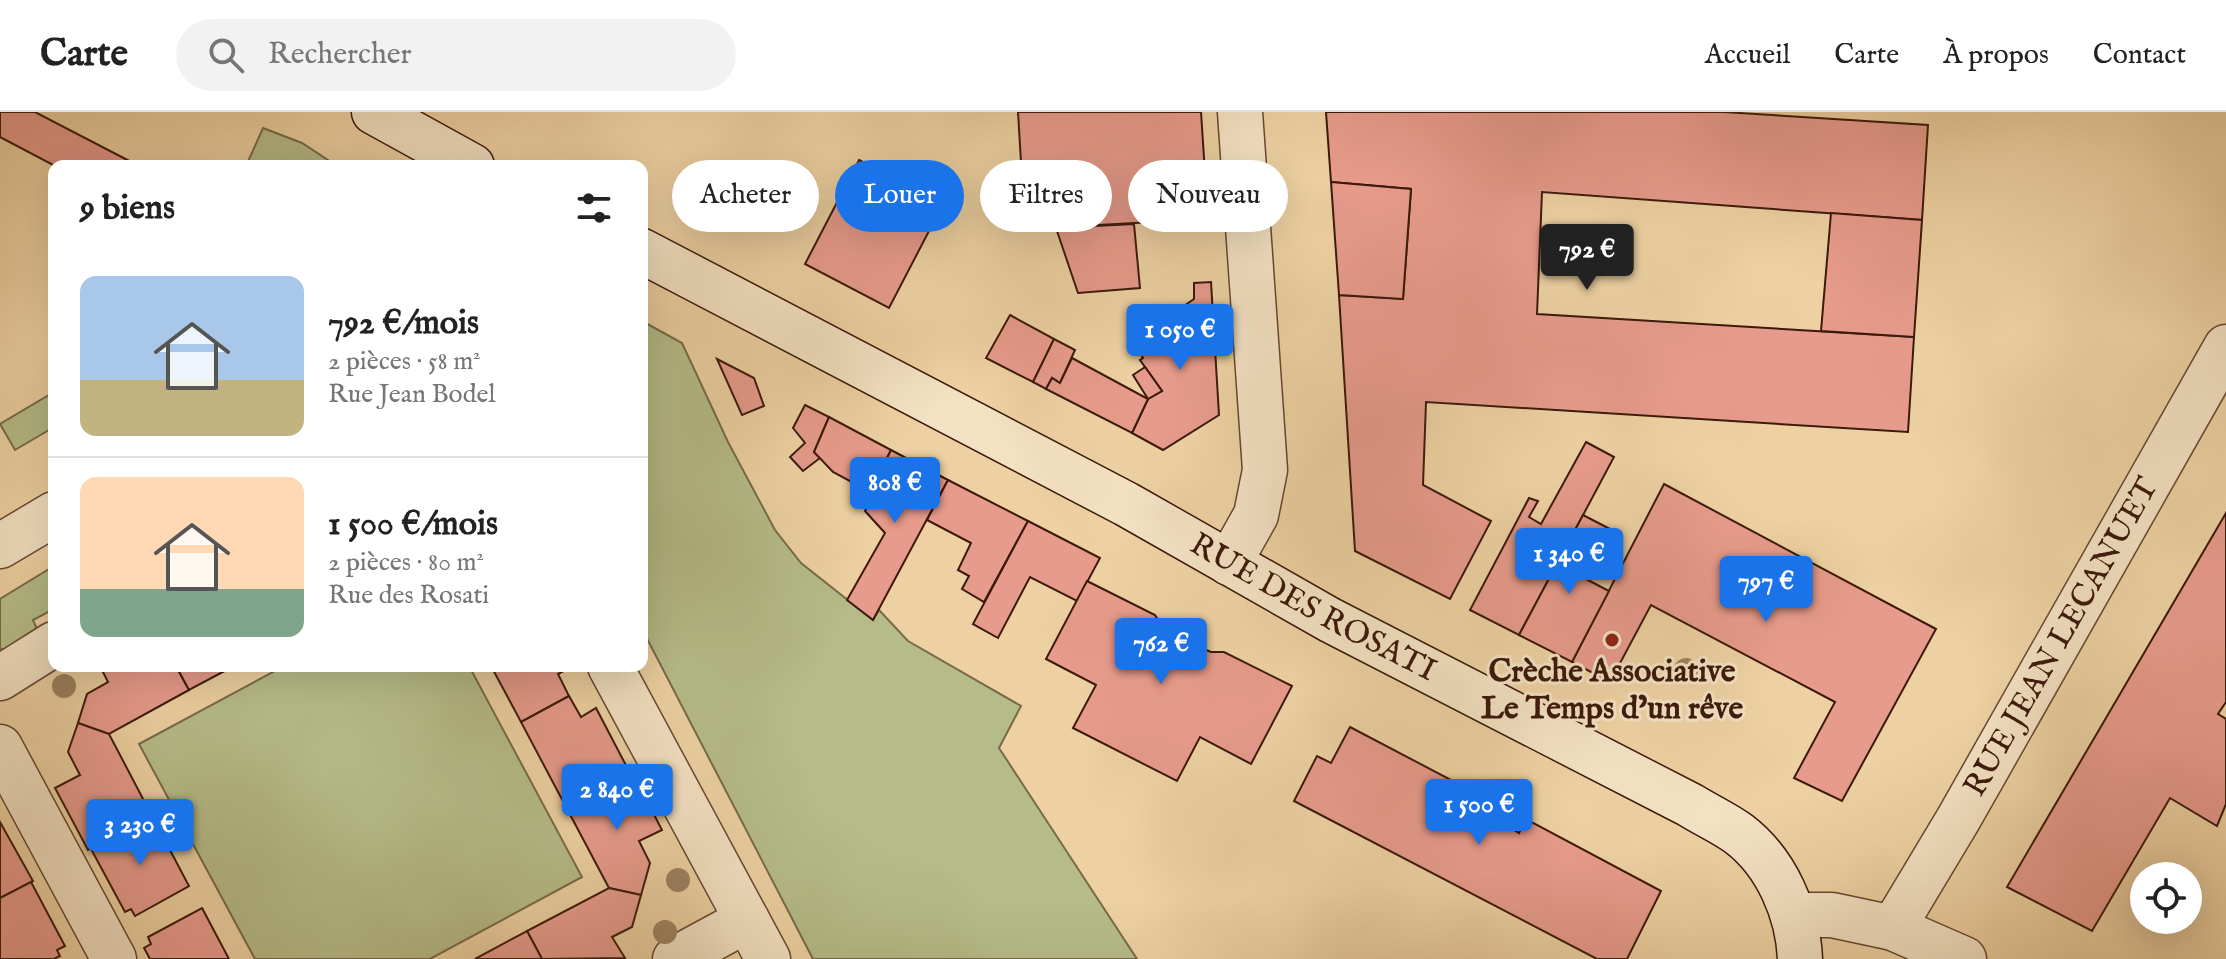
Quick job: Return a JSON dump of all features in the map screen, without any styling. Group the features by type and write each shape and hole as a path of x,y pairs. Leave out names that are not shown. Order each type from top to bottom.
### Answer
{"street":[{"path":"374,112 461,160"},
{"path":"1229,563 1256,515 1265,470 1240,112"},
{"name":"RUE DES ROSATI","path":"648,254 1112,497 1330,620 1690,805 1740,835 1775,874 1794,915 1800,959"},
{"name":"RUE JEAN LECANUET","path":"1893,928 1967,805 2226,347"},
{"path":"0,546 48,518"},
{"path":"0,678 48,648"},
{"path":"613,672 768,959"},
{"path":"0,747 114,959"},
{"path":"1794,915 1832,915 1893,928 1964,959"},
{"path":"675,959 747,920"}],"green space":[{"path":"263,128 302,143 328,160 249,160"},
{"path":"648,324 682,343 728,442 775,530 801,563 873,620 879,610 908,641 1021,706 999,748 1137,959 813,959 648,641"},
{"path":"48,396 48,431 15,450 0,424"},
{"path":"48,570 48,612 33,620 37,629 15,650 0,649 0,599"},
{"path":"273,672 472,672 582,877 430,959 255,959 139,744"}],"building":[{"path":"0,112 35,112 127,160 48,162 0,137"},
{"path":"1018,112 1201,112 1204,160 1128,160 1128,223 1112,224 1112,160 1021,160"},
{"path":"1326,112 1724,112 1928,125 1922,220 1542,192 1537,314 1914,337 1908,432 1426,402 1423,485 1491,521 1450,599 1355,551 1339,295 1403,299 1411,189 1331,182"},
{"path":"1331,182 1411,189 1403,299 1339,295"},
{"path":"835,206 835,232 928,232 889,308 805,264"},
{"path":"1831,213 1922,220 1914,337 1821,331"},
{"path":"1128,224 1128,232 1135,232 1140,288 1078,293 1057,232 1112,232 1112,225"},
{"path":"1211,282 1219,415 1163,450 1132,433 1148,399 1162,391 1140,360 1143,358 1132,341 1194,299 1194,283"},
{"path":"1010,315 1054,339 1033,382 986,358"},
{"path":"1054,339 1075,350 1060,383 1052,378 1046,389 1033,382"},
{"path":"1072,358 1148,399 1132,433 1046,389 1052,378 1060,383"},
{"path":"717,359 754,378 764,406 742,415"},
{"path":"1145,367 1162,391 1148,399 1133,375"},
{"path":"805,405 829,417 814,452 820,458 803,471 790,457 805,443 793,428"},
{"path":"829,417 891,450 870,492 833,472 814,452"},
{"path":"1586,442 1614,457 1519,635 1470,610 1529,498 1538,501 1529,517 1541,524"},
{"path":"891,450 948,480 873,620 847,600 885,533 865,511 874,493 870,492"},
{"path":"948,480 1028,521 984,602 962,589 969,576 958,570 971,543 927,520"},
{"path":"1664,484 1936,629 1842,801 1794,778 1835,702 1651,605 1610,682 1572,662"},
{"path":"2226,513 2226,702 2218,714 2226,719 2226,804 2217,826 2170,798 2092,931 2007,887"},
{"path":"1583,515 1610,529 1584,578 1609,591 1572,662 1519,635"},
{"path":"1028,521 1100,558 1077,601 1030,577 998,638 973,624"},
{"path":"1087,581 1155,615 1163,628 1176,634 1183,623 1202,634 1196,646 1211,652 1224,652 1292,686 1251,764 1200,737 1177,781 1073,728 1096,685 1046,659"},
{"path":"103,672 179,672 189,690 109,734 78,723 87,694 108,682"},
{"path":"179,672 223,672 189,690"},
{"path":"494,672 562,672 558,674 569,696 521,722"},
{"path":"569,696 581,717 596,708 630,773 566,807 521,722"},
{"path":"78,723 109,734 152,816 88,850 55,788 80,775 68,752"},
{"path":"1350,727 1491,801 1484,816 1490,819 1498,804 1519,815 1511,828 1519,833 1526,819 1661,891 1627,959 1597,959 1294,801 1317,756 1331,763"},
{"path":"632,772 662,830 639,841 650,863 641,895 609,888 566,807"},
{"path":"152,816 189,886 135,916 131,909 125,912 91,849"},
{"path":"0,822 33,881 0,898"},
{"path":"31,882 65,946 57,950 60,956 54,959 0,959 0,898"},
{"path":"609,888 641,895 632,927 612,937 625,958 542,959 527,931"},
{"path":"202,908 229,959 150,959 144,948 151,944 148,937"},
{"path":"527,931 542,959 475,959"}],"place":[{"name":"Crèche Associative Le Temps d’un rêve","path":"1612,640"}]}
